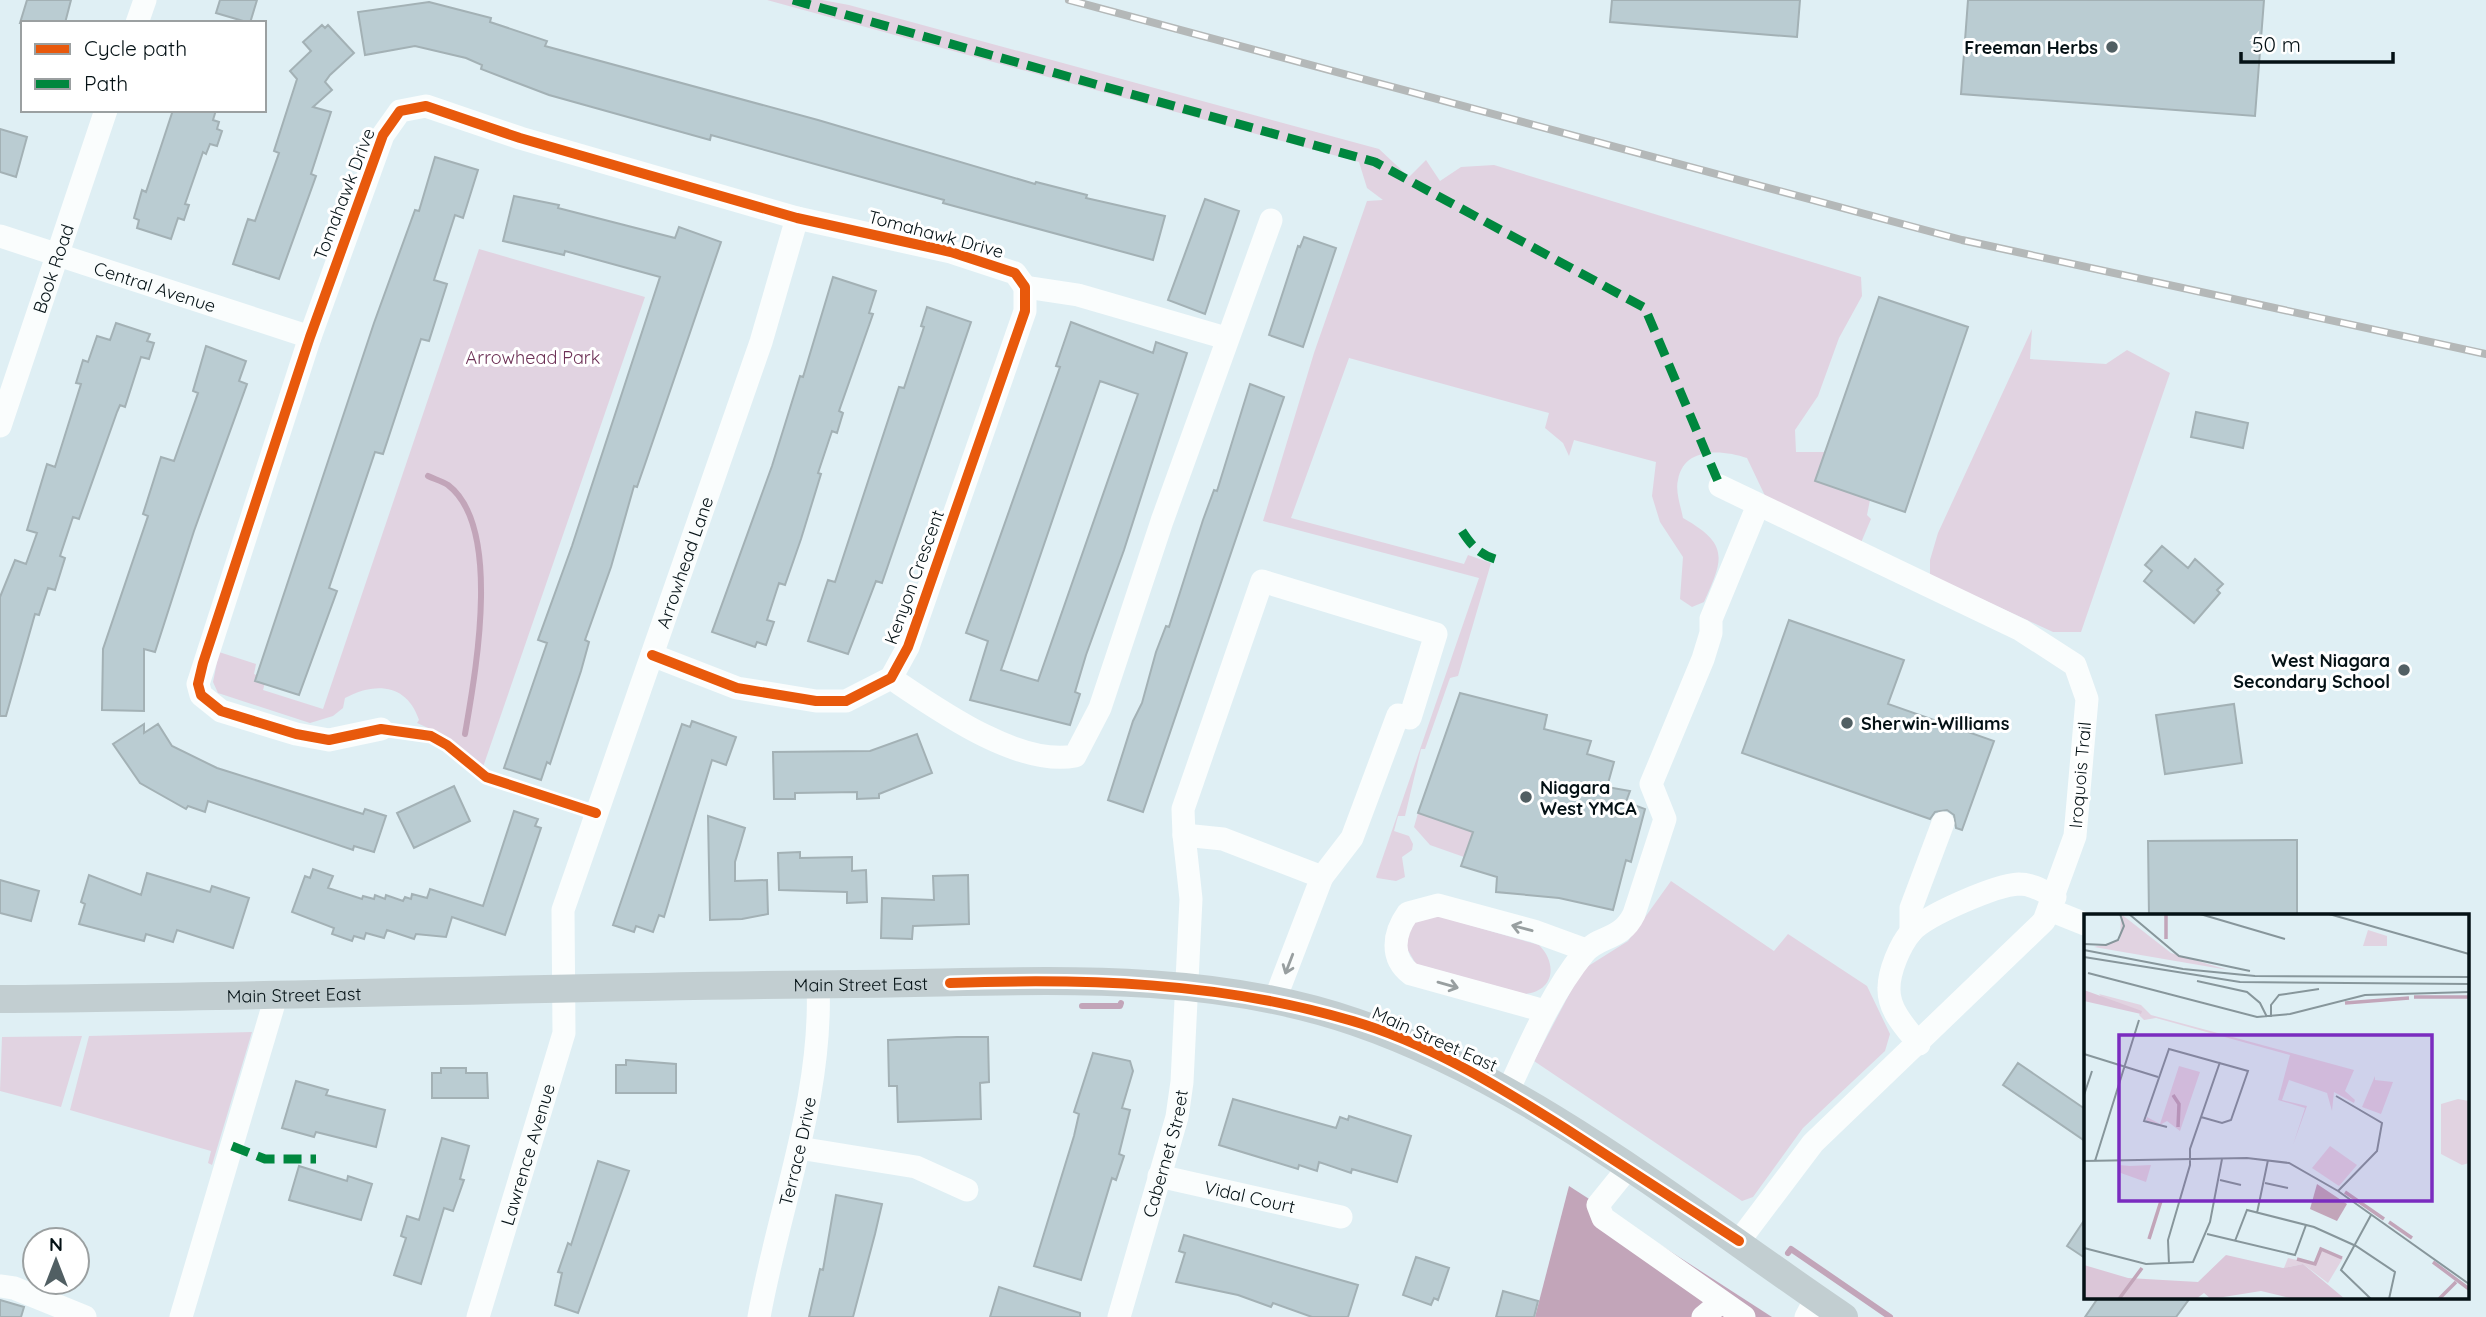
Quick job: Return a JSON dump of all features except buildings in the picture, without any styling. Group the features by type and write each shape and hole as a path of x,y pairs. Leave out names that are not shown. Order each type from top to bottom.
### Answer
{"main road":[{"name":"Main Street East","path":"0,999 1018,980 1220,990 1350,1020 1404,1040 1507,1093 1739,1241 1811,1307 1844,1317"}],"street":[{"path":"138,21 145,0"},
{"name":"Tomahawk Drive","path":"380,729 329,740 296,734 221,711 201,695 198,684 310,337 383,135 400,111 426,106 520,138 797,218 951,252 1015,273 1025,287"},
{"name":"Book Road","path":"0,426 105,112"},
{"name":"Arrowhead Lane","path":"565,989 563,910 761,342 797,218"},
{"path":"652,655 737,688 817,701 846,701 891,678 975,732 1040,756 1057,759 1075,756 1100,708 1226,338 1271,219"},
{"name":"Central Avenue","path":"0,236 310,337"},
{"path":"1025,287 1078,295 1226,338"},
{"name":"Kenyon Crescent","path":"891,678 908,647 961,501 1025,311 1025,287"},
{"name":"Iroquois Trail","path":"1720,486 2021,630 2076,665 2087,699 2076,836 2044,921 1813,1143 1739,1241"},
{"path":"1507,1093 1545,1012 1586,950 1627,928 1634,914 1665,819 1651,784 1703,659 1711,634 1711,618 1758,505"},
{"name":"Cabernet Street","path":"1119,1317 1177,1117 1181,1093 1191,900 1183,809 1262,581 1436,634 1410,718 1398,715 1352,838 1322,877"},
{"path":"1919,1044 1895,1013 1888,988 1895,961 1911,932 1911,908 1943,823"},
{"path":"1184,835 1223,839 1322,877 1274,1002"},
{"path":"1911,932 1943,912 2010,886 2031,886 2084,923"},
{"path":"1545,1012 1411,974 1399,965 1394,944 1399,925 1408,913 1438,905 1534,931 1586,950"},
{"name":"Terrace Drive","path":"759,1317 799,1148 820,1026 818,984"},
{"name":"Lawrence Avenue","path":"478,1317 565,1034 565,989"},
{"path":"181,1317 277,993"},
{"path":"799,1148 916,1167 967,1190"},
{"path":"1628,1168 1598,1205 1602,1218 1744,1317"},
{"name":"Vidal Court","path":"1159,1176 1341,1217"},
{"path":"0,1286 14,1288 85,1317"},
{"path":"1703,1317 1721,1302"}],"green space":[{"path":"767,0 822,0 849,5 1379,149 1409,177 1426,160 1440,181 1461,167 1494,165 1861,277 1862,296 1839,338 1818,396 1795,430 1796,452 1825,452 1870,500 1867,515 1871,519 1860,545 1767,500 1747,458 1716,452 1696,456 1682,469 1677,484 1679,499 1683,518 1698,527 1715,544 1718,563 1704,602 1692,607 1680,599 1683,557 1660,522 1652,496 1656,462 1574,440 1569,456 1563,443 1545,428 1549,413 1349,358 1291,518 1464,564 1468,555 1491,563 1458,676 1450,678 1425,749 1421,749 1405,816 1398,816 1394,831 1409,836 1413,844 1412,850 1402,857 1405,877 1396,881 1377,878 1376,877 1479,578 1263,521 1314,353 1367,201 1383,200 1367,188 1359,162"},
{"name":"Arrowhead Park","path":"479,249 645,297 483,767 437,732 417,723 419,720 414,708 398,693 388,689 367,689 356,693 345,698 343,708 333,716 310,723 218,693 213,682 219,652 256,664 254,674 266,679 263,690 323,709"},
{"path":"2032,329 2030,359 2106,364 2127,350 2170,373 2081,632 2053,632 1930,575 1930,560 1938,533"},
{"path":"1418,813 1473,832 1464,857 1430,845 1414,827"},
{"path":"1671,881 1774,951 1788,934 1867,986 1890,1034 1885,1051 1803,1128 1753,1197 1742,1201 1534,1061 1582,970 1628,941"},
{"path":"1438,916 1539,945 1551,968 1547,982 1535,992 1525,994 1416,964 1406,947 1409,930 1415,921"},
{"path":"252,1032 212,1165 208,1163 211,1151 70,1110 89,1036"},
{"path":"82,1036 61,1107 0,1091 2,1037"}],"shaded area":[{"path":"1569,1186 1772,1317 1535,1317"}],"waterway":[{"path":"428,476 448,485 465,505 475,533 480,567 479,640 465,734"},
{"path":"1082,1006 1120,1006 1121,1003"},
{"path":"1788,1253 1791,1249 1890,1317"}],"railway":[{"path":"1069,0 1962,240 2486,354"}],"marked path":[{"path":"793,0 1375,162 1645,308 1720,486"},
{"path":"1462,531 1476,548 1495,559"},
{"path":"232,1146 265,1159 316,1159"}],"cycle path":[{"path":"596,813 486,777 447,745 431,736 381,729 329,740 296,734 221,711 201,695 198,684 203,663 310,337 383,135 400,111 426,106 520,138 797,218 951,252 1015,273 1025,287 1025,311 908,647 891,678 846,701 816,701 737,688 652,655"},
{"path":"950,983 1101,982 1201,990 1300,1007 1378,1029 1434,1053 1488,1081 1739,1241"}],"place":[{"name":"Freeman Herbs","path":"2112,47"},
{"name":"West Niagara Secondary School","path":"2404,670"},
{"name":"Sherwin-Williams","path":"1847,723"},
{"name":"Niagara West YMCA","path":"1526,797"}]}
